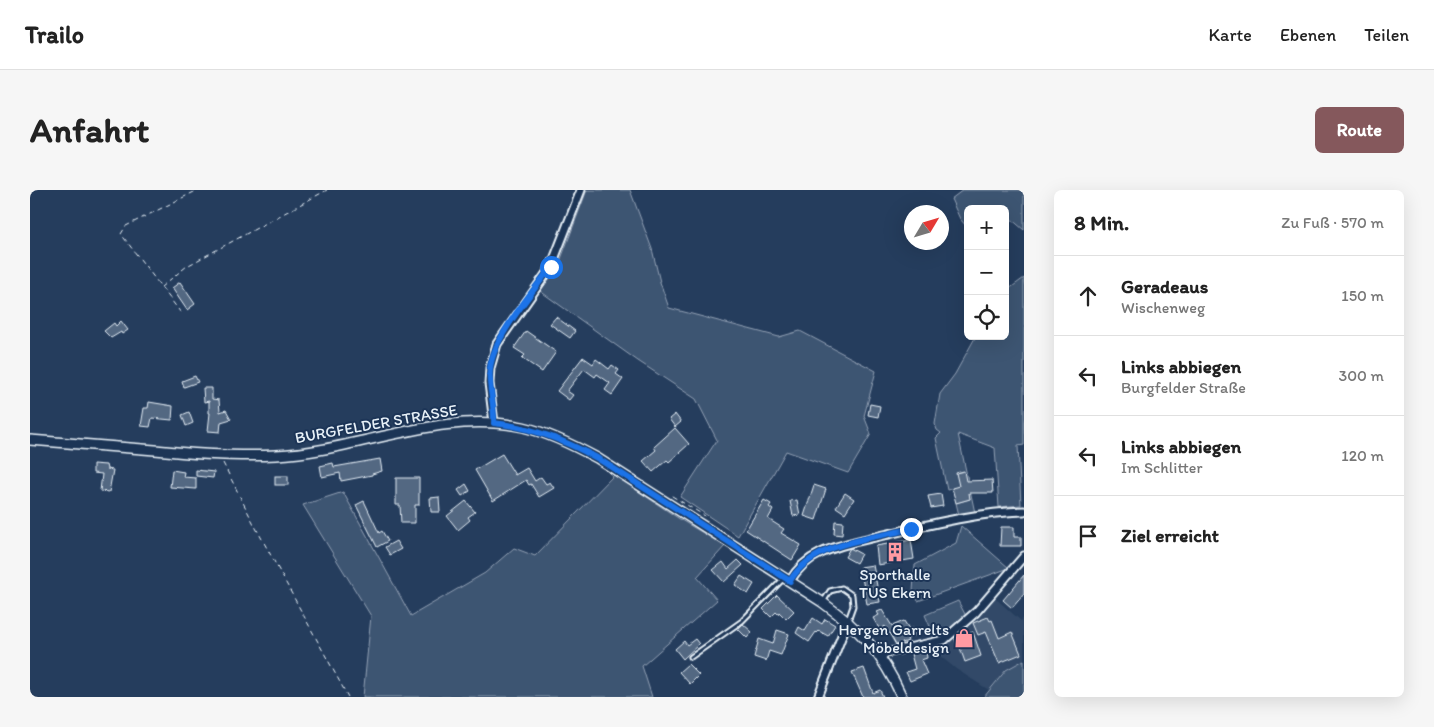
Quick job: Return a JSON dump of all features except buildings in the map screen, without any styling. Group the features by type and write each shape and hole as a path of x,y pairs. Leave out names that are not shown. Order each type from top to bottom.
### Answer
{"street":[{"path":"494,423 490,368 497,344 551,267 581,190"},
{"name":"BURGFELDER STRASSE","path":"30,440 219,456 278,455 308,452 442,425 469,422 525,427 572,445 597,458 848,620 881,657 902,697"},
{"path":"787,579 821,553 852,543 953,521 1012,511 1024,511"},
{"path":"881,657 886,654 944,640 976,612 1024,556"},
{"path":"818,697 848,620"}],"lane":[{"path":"691,657 742,620 787,579"},
{"path":"822,602 830,592 842,588 852,595 853,606 848,620"}],"path":[{"path":"181,313 121,234 126,226 198,190"},
{"path":"161,287 187,266 326,190"},
{"path":"219,456 348,697"}],"shaded area":[{"path":"587,190 630,190 652,249 669,308 779,337 800,331 876,371 864,416 871,434 848,473 786,451 738,536 680,497 717,440 696,399 638,361 540,291 558,267"},
{"path":"963,190 1024,190 1024,230 1009,218 1009,205 964,205 964,224 951,199"},
{"path":"1024,278 1024,445 1018,446 1021,505 999,507 995,448 958,434 975,513 959,515 956,503 970,499 966,485 947,490 936,438 941,433 937,430 935,424 940,394 955,374 974,340 1009,340 1009,289"},
{"path":"614,475 681,520 725,546 697,577 717,600 642,666 652,697 363,697 371,616 303,505 343,492 411,616 485,573 514,548 535,556"},
{"path":"961,526 1009,568 918,601 913,591 915,565 956,543"},
{"path":"995,598 1021,621 1024,617 1024,660 1006,670 989,690 956,669 933,650 949,643"},
{"path":"958,601 966,616 944,636 935,638 925,615"},
{"path":"1024,660 1024,697 984,697 1006,670"}],"place":[{"name":"Sporthalle TUS Ekern","path":"895,552"},
{"name":"Hergen Garrelts Möbeldesign","path":"964,638"}],"route":[{"path":"551,267 502,335 493,353 490,383 494,423 510,424 537,431 572,445 597,458 790,581 803,565 821,553 852,543 911,529"}]}
